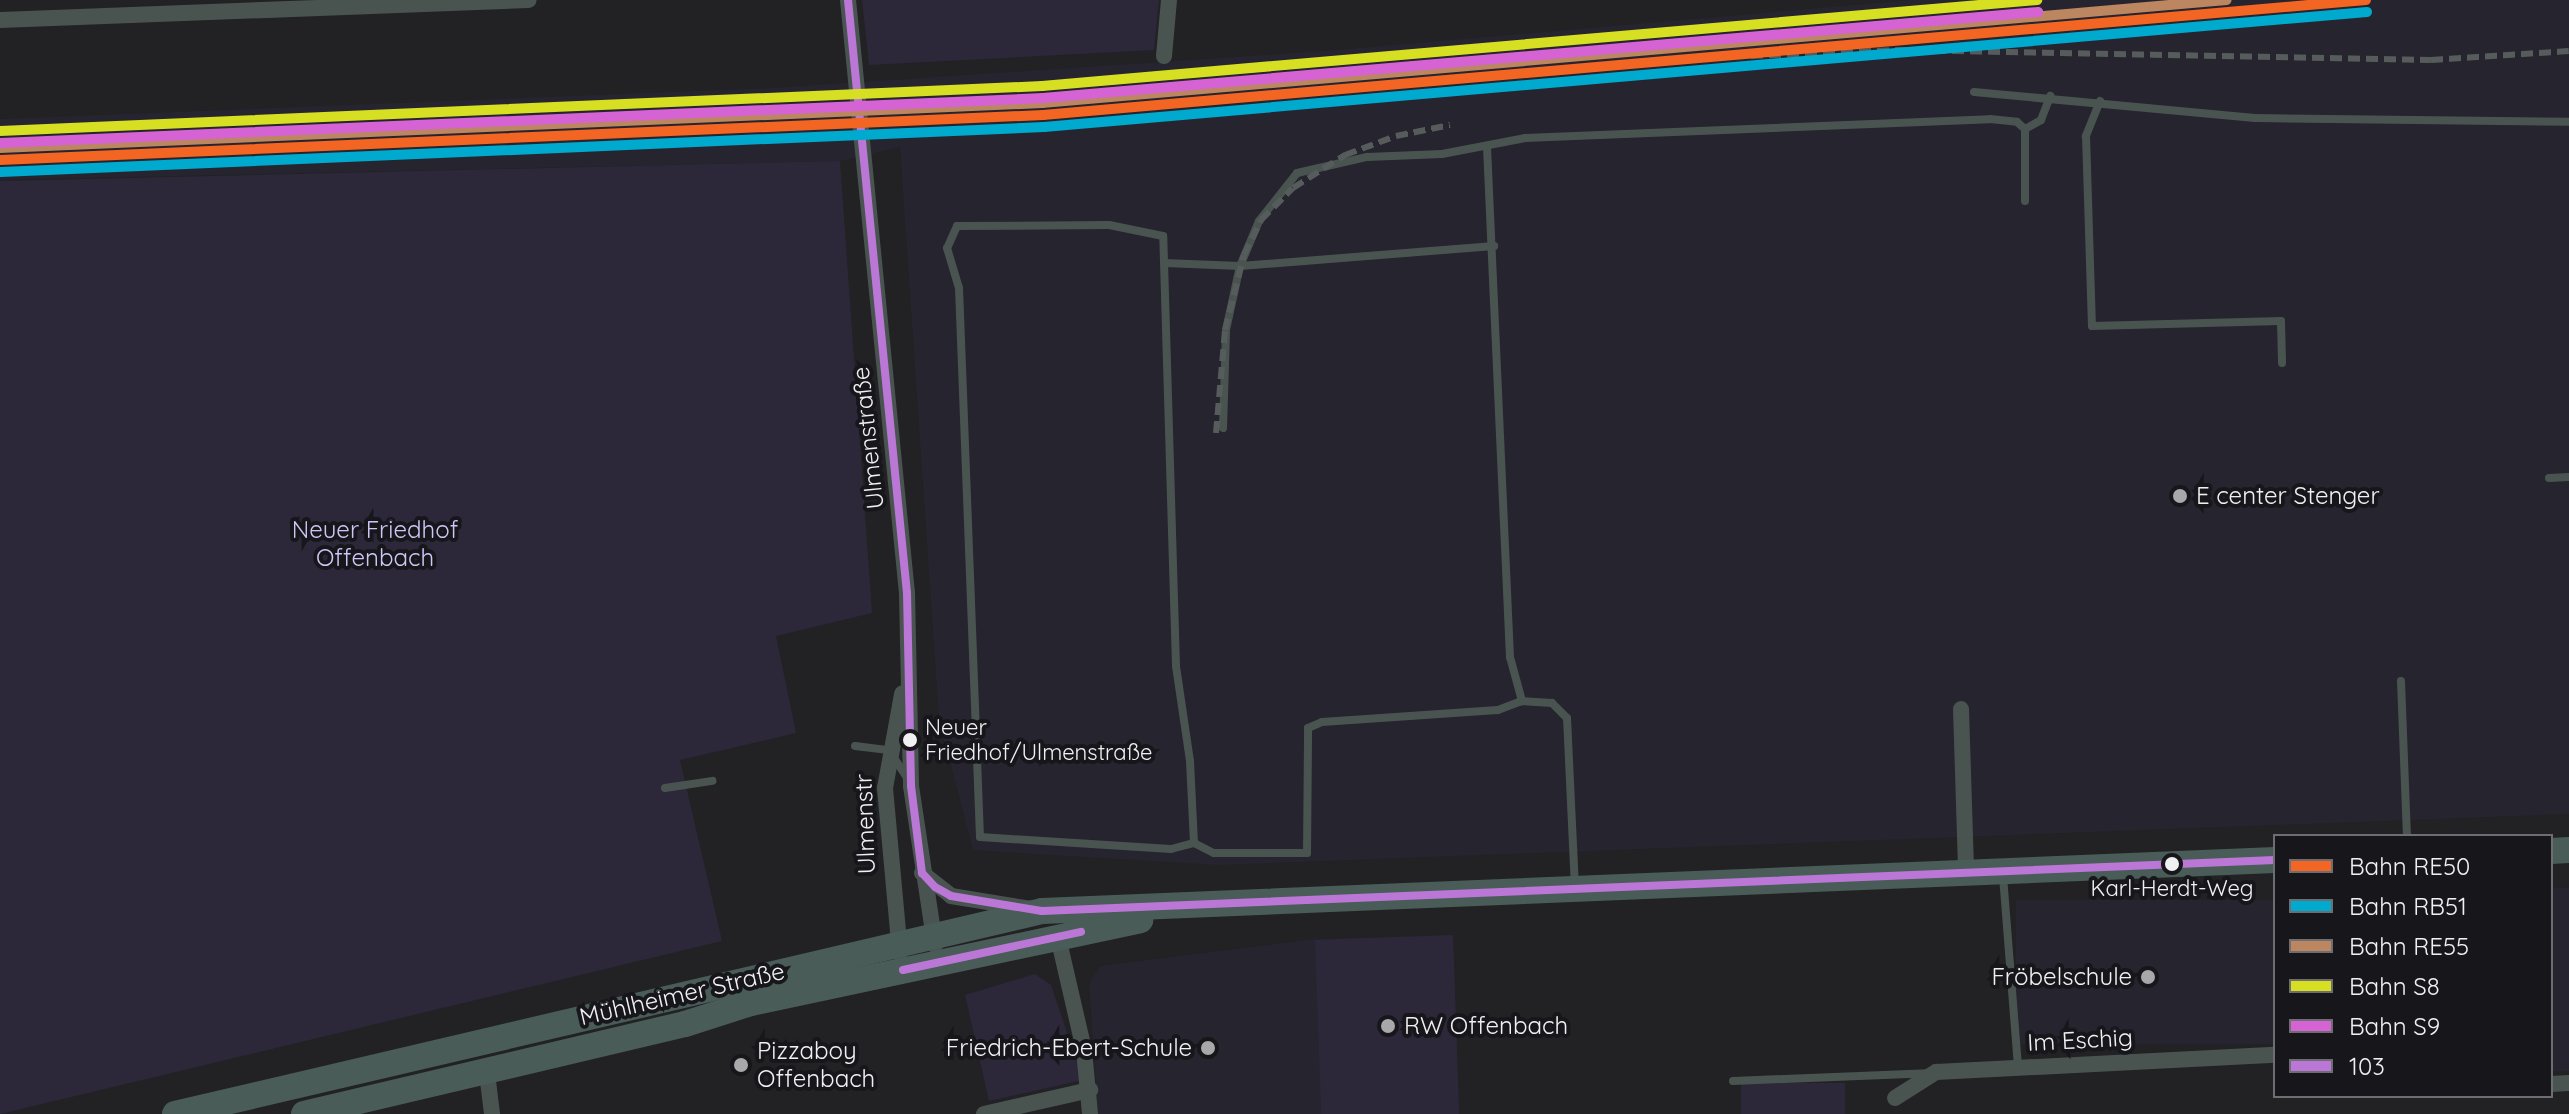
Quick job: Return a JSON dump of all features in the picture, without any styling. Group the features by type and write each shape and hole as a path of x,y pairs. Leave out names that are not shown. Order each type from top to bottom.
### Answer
{"main road":[{"name":"Mühlheimer Straße","path":"175,1114 1042,911 1966,870 2273,860"},
{"name":"Mühlheimer Straße","path":"304,1114 487,1073 751,1003 1194,906"}],"street":[{"path":"0,20 148,8 529,0"},
{"name":"Ulmenstraße","path":"848,0 907,593 906,677 911,786 938,964"},
{"path":"1164,56 1169,0"},
{"name":"Ulmenstr","path":"903,970 886,836 889,750 906,677"},
{"path":"1961,709 1966,870"},
{"path":"922,873 951,896 1042,911"},
{"path":"1058,937 1090,1090 1090,1114"},
{"name":"Im Eschig","path":"1895,1098 1936,1072 2273,1055"},
{"path":"487,1073 492,1114"},
{"path":"984,1114 1090,1090"}],"lane":[{"path":"1974,92 2050,96 2255,118 2569,122"},
{"path":"2025,129 2041,120 2050,96"},
{"path":"2100,101 2086,136 2092,326 2281,321 2282,363"},
{"path":"1223,428 1226,330 1240,266 1259,221 1297,173 1367,157 1487,147 1525,138 1990,119 2017,122 2025,129 2025,201"},
{"path":"1487,147 1494,246 1510,657 1522,701"},
{"path":"1194,843 1190,761 1176,666 1161,299 1163,236 1109,225 974,223 957,226 947,248 959,288 980,837 1171,849 1194,843 1214,853 1307,853 1308,728 1322,722 1498,710 1522,701 1552,703 1567,718 1575,888"},
{"path":"1164,263 1240,266 1494,246"},
{"path":"2549,478 2569,477"},
{"path":"2401,681 2407,834"},
{"path":"855,746 889,750 911,786"},
{"path":"665,788 712,781"},
{"path":"2003,869 2018,1067"},
{"path":"1733,1081 1936,1072"}],"shaded area":[{"path":"1912,0 2569,0 2569,814 1218,865 973,850 939,719 900,147 840,161 0,180 0,119 772,88 1324,51"},
{"path":"2553,888 2569,888 2569,1071 2553,1071"},
{"name":"Fröbelschule","path":"2016,900 2273,900 2273,1044 2016,1044"},
{"name":"Friedrich-Ebert-Schule","path":"1315,939 1328,1114 1098,1114 1089,983 1100,966"}],"green space":[{"path":"862,0 1159,0 1154,50 869,65"},
{"name":"Neuer Friedhof Offenbach","path":"840,161 872,613 776,636 796,733 680,760 722,941 0,1114 0,181"},
{"name":"RW Offenbach","path":"1453,935 1459,1114 1321,1114 1315,940"},
{"path":"1035,974 1051,985 1083,1080 989,1101 965,995"},
{"path":"1741,1083 1845,1083 1845,1114 1741,1114"}],"railway":[{"path":"1751,56 1898,50 2431,60 2569,51"},
{"path":"1216,433 1225,330 1244,255 1261,220 1293,188 1345,155 1396,136 1450,125"}],"rail line":[{"name":"S8","path":"0,131 1042,86 2037,0"},
{"name":"RE55","path":"0,148 1042,103 2227,0"},
{"name":"RE50","path":"0,160 1043,115 2366,0"},
{"name":"S9","path":"1,143 1043,98 2038,12"},
{"name":"RB51","path":"1,172 1044,127 2367,12"}],"transit line":[{"name":"103","path":"848,0 907,593 911,786 922,873 935,887 951,896 1042,911 2273,860"},
{"name":"103","path":"903,970 1081,932"}],"place":[{"name":"E center Stenger","path":"2180,496"},
{"name":"Neuer Friedhof/Ulmenstraße","path":"910,740"},
{"name":"Karl-Herdt-Weg","path":"2172,864"},
{"name":"Fröbelschule","path":"2148,977"},
{"name":"RW Offenbach","path":"1388,1026"},
{"name":"Friedrich-Ebert-Schule","path":"1208,1048"},
{"name":"Pizzaboy Offenbach","path":"741,1065"}]}
